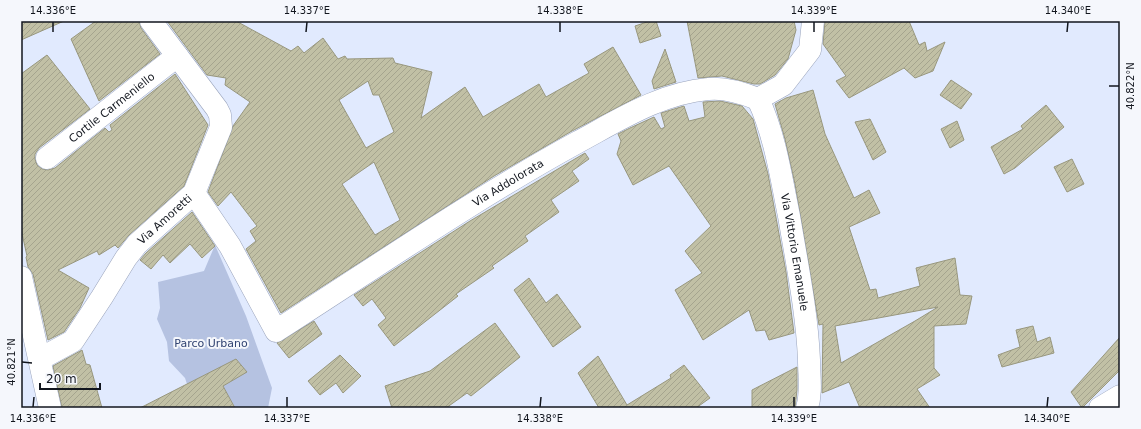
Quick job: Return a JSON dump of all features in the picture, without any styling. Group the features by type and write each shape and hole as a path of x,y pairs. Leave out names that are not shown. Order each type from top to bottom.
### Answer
{"street":[{"name":"Via Amoretti","path":"40,359 73,341 102,298 126,258 137,244 194,194 221,128 220,115 151,21"},
{"path":"758,99 783,86 810,50 813,21"},
{"name":"Cortile Carmeniello","path":"47,158 177,56"},
{"name":"Via Addolorata","path":"194,194 230,246 276,331 516,175 621,118 665,98 709,89 742,93 758,99"},
{"name":"Via Vittorio Emanuele","path":"758,99 766,116 780,172 800,277 808,344 810,398 807,408"},
{"path":"21,277 40,359 47,407"},
{"path":"1100,408 1120,396"}],"green space":[{"name":"Parco Urbano","path":"215,245 246,316 272,388 268,408 195,408 185,378 169,361 167,342 157,319 160,308 158,282 204,271"}],"building":[{"path":"21,21 64,21 21,40"},
{"path":"96,21 139,21 141,28 160,54 99,101 71,39"},
{"path":"167,21 236,21 291,51 298,46 304,53 323,38 338,59 345,56 347,59 393,58 395,63 432,72 421,118 465,87 483,117 539,84 546,97 589,73 584,64 613,47 641,95 572,131 494,176 281,313 246,249 256,241 250,231 257,226 231,192 218,206 208,192 233,126 250,102 225,85 226,78 207,75","holes":["368,81 373,95 379,95 394,132 366,148 339,100","374,162 400,220 375,235 342,184"]},
{"path":"650,21 656,21 661,36 640,43 635,26"},
{"path":"687,21 794,21 796,30 788,59 775,75 760,84 754,84 722,76 698,78"},
{"path":"825,21 909,21 919,45 925,42 927,51 945,42 933,71 915,78 904,68 849,98 836,81 846,76 823,44"},
{"path":"665,49 676,82 654,89 652,81"},
{"path":"47,55 90,109 39,148 35,154 35,159 37,165 42,169 48,170 55,168 105,128 109,132 112,130 110,125 175,74 208,125 184,186 129,235 118,248 115,245 99,255 97,251 58,270 89,288 80,308 64,332 48,340 33,274 28,267 21,229 21,74"},
{"path":"951,80 972,94 961,109 940,95"},
{"path":"813,90 825,134 854,198 869,190 880,213 849,227 870,290 876,289 878,298 920,286 916,268 955,258 960,295 972,296 966,324 934,326 934,368 940,375 917,389 930,408 860,408 849,382 822,393 823,324 819,325 795,184 785,139 775,104 786,98","holes":["938,307 841,363 835,326"]},
{"path":"720,101 742,106 753,119 768,174 786,272 794,333 769,340 765,330 756,331 749,310 703,340 675,290 702,273 685,251 711,226 669,166 633,185 617,154 621,141 618,134 654,117 661,129 665,127 661,113 684,106 689,121 705,117 703,102"},
{"path":"1046,105 1064,127 1015,168 1004,174 991,147 1023,129 1021,126"},
{"path":"870,119 886,152 873,160 855,122"},
{"path":"957,121 964,140 950,148 941,129"},
{"path":"585,153 589,159 572,171 579,181 551,200 559,212 525,236 528,241 492,266 494,268 456,294 458,296 394,346 378,325 386,318 372,299 363,306 354,295 470,221"},
{"path":"1072,159 1084,184 1067,192 1054,167"},
{"path":"192,212 215,246 202,258 190,244 170,263 163,255 151,269 140,260 146,253"},
{"path":"529,278 546,303 557,294 581,327 553,347 514,290"},
{"path":"314,321 322,334 289,358 277,343"},
{"path":"495,323 520,357 471,396 467,393 446,408 392,408 385,386 430,371"},
{"path":"1033,326 1037,342 1050,337 1054,353 1002,367 998,355 1020,347 1016,330"},
{"path":"1120,337 1120,370 1082,408 1071,392"},
{"path":"82,350 86,364 90,365 102,408 62,408 53,366"},
{"path":"340,355 361,376 343,393 336,383 320,395 308,381"},
{"path":"598,356 627,405 671,378 670,375 684,365 710,398 696,408 599,408 578,373"},
{"path":"236,359 247,372 223,386 235,408 140,408"},
{"path":"797,367 795,408 752,408 752,390"}]}
